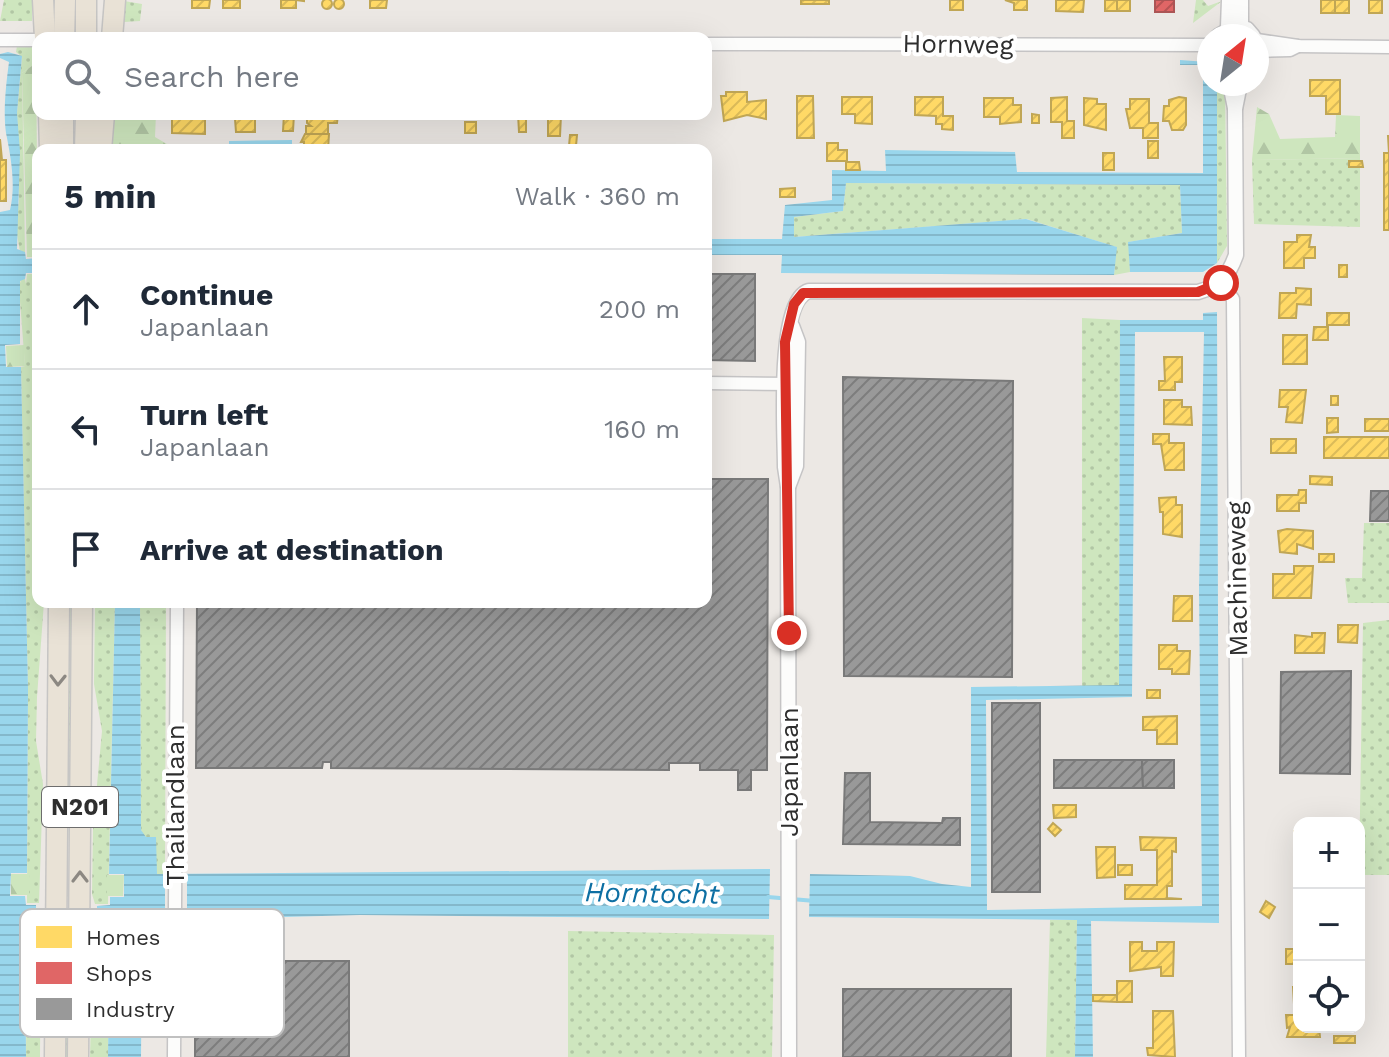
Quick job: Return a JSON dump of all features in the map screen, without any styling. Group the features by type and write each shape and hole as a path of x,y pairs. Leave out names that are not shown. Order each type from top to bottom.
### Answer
{"highway":[{"path":"44,5 45,32"},
{"path":"64,32 65,5"},
{"path":"86,5 86,32"},
{"path":"112,32 114,5"},
{"path":"49,120 50,144"},
{"path":"63,120 63,144"},
{"path":"85,144 86,120"},
{"path":"102,144 104,120"},
{"name":"N201","path":"56,909 59,608"},
{"name":"N201","path":"79,909 82,608"},
{"name":"N201","path":"55,1037 55,1057"},
{"name":"N201","path":"78,1037 78,1057"}],"street":[{"path":"1229,0 1237,24"},
{"path":"1240,24 1241,0"},
{"path":"0,40 32,40"},
{"path":"1269,40 1298,46 1389,47"},
{"name":"Hornweg","path":"712,44 1197,45"},
{"path":"1269,51 1298,46"},
{"path":"1221,283 1236,255 1232,96"},
{"path":"1235,109 1238,96"},
{"name":"Japanlaan","path":"789,1057 788,487 785,467 791,384 785,342 792,326 794,304 809,291 1198,292 1221,283"},
{"name":"Machineweg","path":"1221,283 1233,299 1239,1057"},
{"path":"712,383 791,384"},
{"name":"Thailandlaan","path":"174,909 177,608"}],"green space":[{"path":"4,0 38,0 32,4 32,21 0,21"},
{"path":"118,0 142,4 140,21 124,22 125,5"},
{"path":"1196,0 1203,0 1208,6 1222,1 1193,23"},
{"path":"32,45 32,66 22,73 25,252 20,252 15,223 19,202 17,113 22,57 16,52 17,46"},
{"path":"32,66 32,120 37,120 37,144 32,144 32,257 27,257 22,73"},
{"path":"1217,96 1225,96 1227,246 1217,263"},
{"path":"1257,107 1269,114 1280,139 1335,137 1336,115 1360,116 1360,158 1252,160"},
{"path":"114,120 156,120 155,137 167,144 112,144"},
{"path":"1360,158 1360,227 1254,224 1252,160"},
{"path":"846,183 1180,185 1182,233 1129,242 1130,272 1114,275 1116,247 1027,219 794,237 794,217 843,211"},
{"path":"27,274 32,274 32,608 44,608 36,741 43,784 39,903 27,903 28,689 21,367 25,366 19,288 21,279 25,279 26,284"},
{"path":"1082,318 1120,320 1119,686 1082,686"},
{"path":"24,345 25,366 7,367 6,346"},
{"path":"1364,523 1389,523 1389,603 1348,603 1345,578 1362,578"},
{"path":"66,608 72,608 67,904"},
{"path":"95,608 115,608 108,904 95,904 92,894 93,828 102,731 94,684"},
{"path":"140,608 166,608 165,875 157,874 141,830"},
{"path":"1389,620 1389,875 1365,875 1365,817 1360,817 1363,623"},
{"path":"11,874 30,874 29,895 11,895"},
{"path":"107,875 124,875 123,896 107,896"},
{"path":"1050,920 1077,920 1075,1057 1046,1057"},
{"path":"568,931 774,935 772,1057 568,1057"},
{"path":"26,1037 40,1037 40,1057 26,1057"},
{"path":"63,1037 68,1037 68,1057 62,1057"},
{"path":"91,1037 108,1037 108,1057 90,1057"}],"water":[{"path":"8,52 22,56 17,113 20,152 17,249 25,252 26,259 32,258 32,273 26,273 25,279 20,281 20,344 5,345 6,367 21,367 28,689 27,873 11,873 10,896 25,896 26,905 36,905 36,909 20,909 20,1037 26,1037 26,1057 0,1057 0,212 10,210 13,181 5,116 9,62 0,58 0,54"},
{"path":"1180,60 1197,61 1197,65 1180,65"},
{"path":"1203,96 1217,96 1217,263 1203,272 1130,272 1128,242 1182,233 1180,185 846,183 843,211 794,217 794,237 1026,219 1117,247 1114,275 781,273 782,255 712,255 712,239 782,239 785,205 832,200 832,170 886,171 885,150 1015,152 1017,172 1203,173"},
{"path":"292,140 292,144 229,144 229,141"},
{"path":"1217,312 1219,923 1091,921 1093,1057 1075,1057 1077,920 809,917 810,874 910,876 971,887 971,687 1119,685 1120,320 1203,320 1203,313","holes":["1135,332 1204,332 1199,588 1202,906 987,910 986,700 1132,697"]},
{"path":"115,608 140,608 141,830 146,837 156,837 157,874 770,869 769,919 284,917 284,909 97,909 97,906 110,905 110,897 124,897 124,874 109,874"},
{"path":"108,1037 141,1037 141,1057 108,1057"}],"pier":[{"path":"165,874 187,874 187,909 165,909"}],"building: Homes":[{"path":"327,-1 332,4 327,9 322,4"},
{"path":"339,-1 344,4 339,9 334,4"},
{"path":"192,0 210,0 209,8 192,8"},
{"path":"223,0 240,0 240,8 223,8"},
{"path":"281,0 296,0 296,8 281,8"},
{"path":"370,0 387,0 386,8 370,8"},
{"path":"801,0 829,0 829,4 801,4"},
{"path":"950,0 963,0 963,10 950,10"},
{"path":"1005,0 1027,0 1027,10 1014,10 1014,3"},
{"path":"1056,0 1084,0 1083,12 1056,11"},
{"path":"1105,0 1117,0 1117,11 1105,11"},
{"path":"1117,0 1130,0 1130,11 1117,11"},
{"path":"1321,0 1335,0 1335,13 1321,13"},
{"path":"1335,0 1349,0 1349,13 1335,13"},
{"path":"1369,0 1382,0 1382,13 1369,13"},
{"path":"1310,80 1340,80 1340,114 1326,114 1326,96 1310,96"},
{"path":"726,92 747,92 747,102 766,100 766,119 747,115 724,121 721,96 726,96"},
{"path":"797,96 813,96 814,138 797,138"},
{"path":"842,97 872,97 872,124 855,123 855,114 842,114"},
{"path":"915,97 943,97 943,116 953,116 953,130 942,129 942,124 936,124 936,116 915,115"},
{"path":"1067,97 1067,121 1074,121 1074,138 1062,138 1062,122 1051,122 1051,98"},
{"path":"984,98 1013,98 1013,105 1021,105 1021,122 1000,124 1000,117 984,117"},
{"path":"1084,98 1097,99 1097,104 1106,104 1106,130 1084,125"},
{"path":"1186,98 1186,125 1183,130 1172,130 1169,121 1163,121 1164,106 1169,106 1169,100"},
{"path":"1130,99 1149,99 1149,123 1158,123 1158,138 1143,138 1143,128 1130,128 1126,109 1130,109"},
{"path":"1032,114 1039,115 1039,123 1032,123"},
{"path":"172,120 205,120 205,134 172,133"},
{"path":"235,120 255,120 255,132 236,132"},
{"path":"284,120 294,120 293,131 283,131"},
{"path":"307,120 337,120 337,123 328,123 328,134 306,134 306,126 311,126"},
{"path":"518,120 526,120 526,132 519,132"},
{"path":"548,120 561,120 560,136 548,136"},
{"path":"465,122 476,122 476,133 465,133"},
{"path":"305,134 329,134 328,144 301,142"},
{"path":"570,135 577,135 576,144 569,144"},
{"path":"0,139 2,160 6,160 6,201 0,201"},
{"path":"1148,141 1158,141 1158,158 1148,158"},
{"path":"827,143 838,143 838,150 847,150 847,161 827,161"},
{"path":"1103,153 1114,153 1114,170 1103,170"},
{"path":"1384,153 1389,153 1389,230 1384,230"},
{"path":"1349,161 1362,161 1363,167 1349,167"},
{"path":"846,162 859,162 860,170 846,170"},
{"path":"795,188 795,197 780,197 780,189"},
{"path":"1297,235 1311,235 1309,247 1315,247 1315,258 1304,258 1304,268 1284,268 1284,242 1297,242"},
{"path":"1339,265 1347,265 1347,277 1339,277"},
{"path":"1296,288 1311,289 1311,305 1297,304 1296,318 1279,318 1280,293 1296,293"},
{"path":"1327,313 1349,313 1349,325 1327,325"},
{"path":"1314,327 1328,327 1328,340 1313,340"},
{"path":"1283,335 1307,335 1307,364 1283,364"},
{"path":"1164,357 1182,357 1182,382 1175,382 1175,390 1159,390 1159,381 1165,381"},
{"path":"1280,390 1306,390 1302,423 1286,422 1288,407 1279,407"},
{"path":"1331,396 1338,396 1338,405 1331,405"},
{"path":"1164,400 1182,400 1182,407 1191,407 1192,425 1164,424"},
{"path":"1327,418 1338,418 1338,432 1327,433"},
{"path":"1365,419 1389,419 1389,431 1365,431"},
{"path":"1153,434 1169,434 1169,443 1184,443 1184,470 1165,470 1161,444 1153,444"},
{"path":"1324,437 1389,437 1389,458 1324,458"},
{"path":"1271,439 1296,439 1296,453 1271,453"},
{"path":"1310,476 1332,477 1332,485 1310,484"},
{"path":"1299,490 1306,490 1306,503 1299,503 1299,511 1277,511 1277,495 1298,495"},
{"path":"1176,497 1176,505 1182,505 1182,537 1163,534 1163,512 1160,512 1159,498"},
{"path":"1278,531 1313,531 1313,549 1297,544 1297,554 1280,552"},
{"path":"1319,554 1334,554 1334,562 1319,562"},
{"path":"1294,566 1313,566 1311,598 1273,598 1273,574 1294,574"},
{"path":"1174,596 1192,596 1192,621 1173,621"},
{"path":"1338,625 1358,625 1357,643 1338,642"},
{"path":"1312,633 1325,633 1324,653 1295,653 1295,635 1312,637"},
{"path":"1159,645 1177,645 1177,651 1190,651 1189,674 1172,674 1172,669 1159,669"},
{"path":"1147,690 1160,690 1160,698 1147,698"},
{"path":"1177,716 1177,744 1157,744 1157,730 1143,730 1143,717"},
{"path":"1053,805 1076,805 1076,817 1054,818"},
{"path":"1053,823 1061,830 1055,836 1048,829"},
{"path":"1140,837 1176,838 1176,852 1172,851 1172,886 1167,886 1167,898 1182,899 1125,899 1125,885 1157,885 1157,850 1141,850"},
{"path":"1096,847 1115,847 1115,877 1097,878"},
{"path":"1118,865 1132,865 1132,875 1118,875"},
{"path":"1266,901 1275,907 1269,918 1260,912"},
{"path":"1130,942 1142,942 1142,951 1157,951 1157,942 1174,942 1173,976 1161,976 1161,967 1130,971"},
{"path":"1286,949 1293,949 1293,964 1286,964"},
{"path":"1117,981 1132,981 1132,1002 1117,1002"},
{"path":"1093,995 1117,995 1117,1002 1093,1001"},
{"path":"1153,1011 1173,1011 1175,1057 1148,1055 1147,1048 1153,1048"},
{"path":"1286,1015 1293,1015 1293,1033 1320,1033 1320,1037 1287,1037 1290,1027 1287,1028"},
{"path":"1334,1036 1355,1036 1355,1043 1334,1043"}],"building: Shops":[{"path":"1155,0 1174,0 1174,12 1155,12"}],"building: Industry":[{"path":"712,274 755,274 755,361 712,360"},
{"path":"843,377 1013,381 1012,677 844,676"},
{"path":"712,479 768,479 767,770 751,770 751,790 738,790 738,770 700,770 700,763 669,763 669,770 331,768 331,762 323,762 322,768 196,768 197,608 712,608"},
{"path":"1371,491 1389,491 1389,521 1370,521"},
{"path":"1351,671 1350,774 1280,773 1281,672"},
{"path":"992,703 1040,703 1040,892 992,892"},
{"path":"1054,760 1142,760 1143,788 1054,788"},
{"path":"1142,760 1174,760 1174,788 1143,788"},
{"path":"845,773 870,773 870,822 942,823 943,818 960,818 960,845 843,844"},
{"path":"284,961 349,961 349,1057 195,1057 195,1037 284,1037"},
{"path":"843,989 1011,989 1011,1057 843,1057"}],"waterway":[{"name":"Horntocht","path":"768,897 815,901"}],"route":[{"path":"789,633 785,342 798,297 809,291 1198,292 1221,283"}]}
